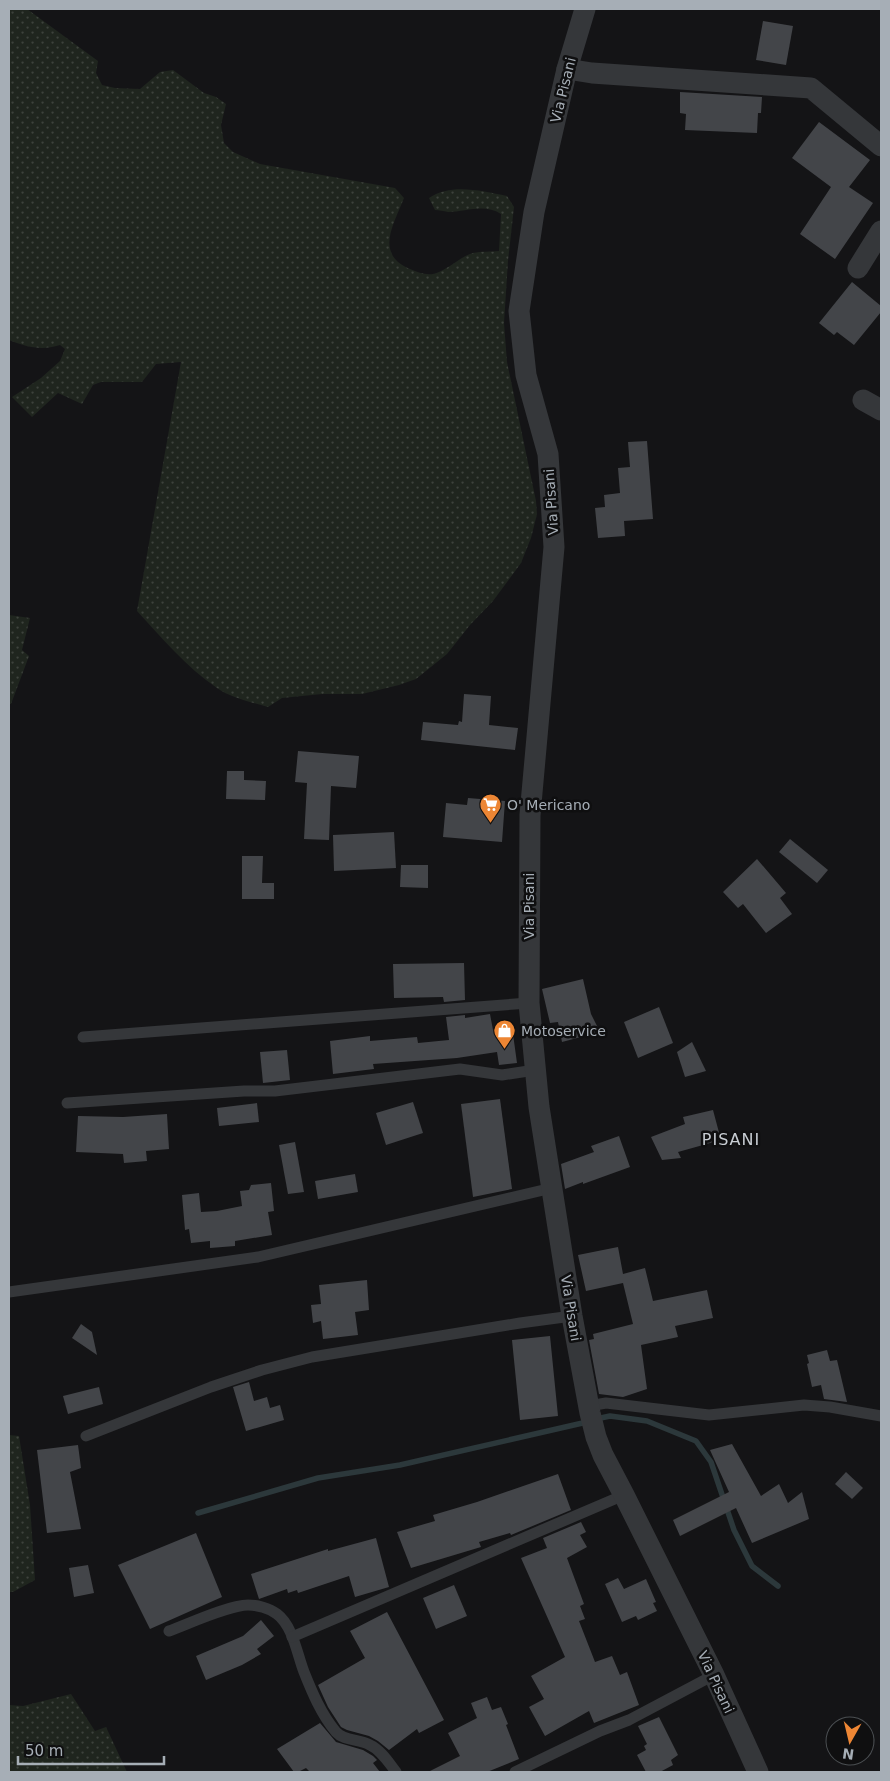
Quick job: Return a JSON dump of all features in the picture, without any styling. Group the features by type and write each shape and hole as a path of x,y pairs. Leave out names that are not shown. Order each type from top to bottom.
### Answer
{"street":[{"name":"Via Pisani","path":"584,9 567,69 534,212 519,311 526,375 548,454 554,546 530,816 529,1003 535,1070 539,1108 572,1316 589,1410 596,1437 603,1456 714,1676 758,1772"},
{"path":"567,69 592,73 811,88 881,146"},
{"path":"858,268 881,231"}],"lane":[{"path":"83,1037 529,1003"},
{"path":"67,1103 244,1091 276,1091 460,1069 502,1075 535,1070"},
{"path":"9,1292 258,1257 552,1188"},
{"path":"86,1436 211,1387 262,1370 312,1357 572,1316"},
{"path":"589,1410 606,1403 709,1415 804,1405 830,1407 881,1416"},
{"path":"292,1637 624,1495"},
{"path":"169,1630 232,1608 248,1605 264,1607 277,1614 292,1637 316,1701 336,1732 343,1738 364,1742 372,1746 396,1772"},
{"path":"515,1772 600,1731 628,1720 714,1676"}],"shaded area":[{"path":"9,9 27,9 98,61 96,73 102,85 115,88 140,89 160,72 173,70 204,93 216,97 226,104 221,125 224,143 233,152 260,164 395,188 404,198 392,228 390,247 392,255 399,263 410,269 424,274 432,274 473,253 499,251 501,214 488,209 448,212 435,210 429,198 438,193 457,189 477,190 507,196 514,207 504,323 507,362 536,501 537,514 531,538 521,563 493,601 470,625 447,654 416,679 362,694 322,694 282,698 268,707 228,694 206,680 175,652 137,611 181,362 156,364 142,382 101,382 93,385 82,404 58,393 32,417 12,397 41,378 60,361 65,349 60,345 47,348 34,347 9,340"},
{"path":"9,615 30,618 22,650 29,656 11,704 9,704"},
{"path":"9,1435 19,1436 30,1505 35,1580 13,1592 9,1592"},
{"path":"71,1694 95,1731 106,1727 127,1772 9,1772 9,1705 23,1706"}],"building":[{"path":"763,21 793,26 786,65 756,60"},
{"path":"680,92 762,97 761,113 758,113 757,133 685,130 686,114 680,113"},
{"path":"819,122 870,160 849,187 873,203 835,259 800,234 831,187 792,158"},
{"path":"852,282 881,306 881,312 854,345 837,332 834,335 819,323"},
{"path":"647,441 653,519 624,521 625,536 598,538 595,508 605,507 604,495 620,493 618,468 630,467 628,442"},
{"path":"464,694 491,696 489,725 518,728 515,750 421,740 423,722 458,725 459,721 462,722"},
{"path":"298,751 359,756 356,788 331,786 329,840 304,839 307,783 295,782"},
{"path":"227,771 244,771 244,780 266,781 265,800 226,799"},
{"path":"468,798 505,801 502,842 443,837 446,803 467,805"},
{"path":"394,832 396,868 334,871 333,835"},
{"path":"790,839 828,870 817,883 779,852"},
{"path":"242,856 263,856 262,883 274,883 274,899 242,899"},
{"path":"757,859 786,893 780,898 792,914 766,933 743,904 738,908 723,892"},
{"path":"401,865 428,865 428,888 400,887"},
{"path":"464,963 465,1000 444,1002 443,997 394,998 393,964"},
{"path":"583,979 591,1014 600,1032 562,1042 558,1022 550,1023 542,989"},
{"path":"659,1007 673,1043 638,1058 624,1022"},
{"path":"490,1014 493,1030 498,1029 499,1036 513,1034 517,1063 499,1065 497,1052 457,1058 373,1064 374,1069 333,1074 330,1041 370,1036 370,1041 417,1037 418,1043 449,1040 446,1017 465,1015 465,1018"},
{"path":"692,1042 706,1071 685,1077 677,1052"},
{"path":"287,1050 290,1080 263,1083 260,1052"},
{"path":"500,1099 512,1189 473,1197 461,1104"},
{"path":"413,1102 423,1133 386,1145 376,1113"},
{"path":"257,1103 259,1122 219,1126 217,1108"},
{"path":"713,1110 721,1140 678,1152 681,1158 662,1160 651,1137 685,1124 683,1117"},
{"path":"167,1114 169,1149 146,1151 147,1161 124,1163 123,1154 76,1152 78,1116 123,1117"},
{"path":"619,1136 630,1167 565,1189 561,1164 594,1152 591,1146"},
{"path":"295,1142 304,1192 288,1194 279,1145"},
{"path":"355,1174 358,1192 318,1199 315,1181"},
{"path":"271,1183 274,1211 268,1212 272,1235 235,1241 235,1246 210,1248 210,1241 191,1243 189,1229 185,1230 182,1195 199,1193 201,1212 217,1211 242,1206 240,1191 249,1190 251,1185"},
{"path":"618,1247 623,1274 645,1268 653,1301 707,1290 713,1318 675,1326 678,1337 641,1345 647,1389 623,1397 599,1394 589,1340 594,1339 593,1334 633,1324 623,1283 586,1291 578,1255"},
{"path":"367,1280 369,1310 355,1312 358,1335 323,1339 321,1321 313,1323 311,1305 321,1304 319,1285"},
{"path":"81,1324 92,1332 97,1355 72,1338"},
{"path":"550,1336 558,1416 520,1420 512,1340"},
{"path":"827,1350 830,1361 837,1360 847,1402 824,1399 821,1385 812,1387 807,1355"},
{"path":"249,1382 254,1401 267,1397 270,1408 280,1405 284,1420 246,1431 233,1387"},
{"path":"99,1387 103,1404 68,1414 63,1396"},
{"path":"732,1444 761,1496 779,1484 788,1503 802,1492 809,1519 752,1543 736,1508 680,1536 673,1520 729,1492 710,1450"},
{"path":"78,1445 81,1468 70,1472 81,1529 47,1533 37,1450"},
{"path":"846,1472 863,1488 852,1499 835,1484"},
{"path":"558,1474 571,1510 511,1535 510,1533 479,1542 481,1547 411,1568 397,1532 435,1521 433,1515"},
{"path":"581,1522 586,1532 580,1535 587,1547 567,1558 584,1604 580,1606 585,1619 579,1621 595,1662 612,1656 620,1675 627,1672 639,1705 594,1723 589,1711 545,1736 529,1707 544,1699 531,1676 565,1657 521,1558 547,1548 543,1538"},
{"path":"196,1533 222,1597 150,1629 118,1565"},
{"path":"376,1538 389,1587 355,1597 349,1576 298,1593 297,1590 288,1593 287,1589 259,1599 251,1574 328,1549 328,1551"},
{"path":"88,1565 94,1593 74,1597 69,1568"},
{"path":"618,1578 624,1589 646,1579 656,1602 653,1603 657,1611 638,1620 636,1616 622,1622 605,1584"},
{"path":"454,1585 467,1616 436,1629 423,1598"},
{"path":"387,1612 444,1720 419,1733 417,1729 389,1750 369,1736 341,1727 328,1707 318,1685 365,1658 350,1631"},
{"path":"261,1620 274,1636 257,1649 261,1654 242,1665 206,1680 196,1656 243,1636"},
{"path":"487,1697 492,1710 501,1707 519,1759 487,1772 428,1772 460,1756 448,1733 477,1718 471,1703"},
{"path":"659,1717 678,1755 671,1760 673,1765 660,1772 646,1772 637,1755 646,1750 644,1746 647,1744 638,1726"},
{"path":"320,1723 336,1742 363,1750 373,1756 377,1760 373,1763 380,1772 310,1772 306,1768 294,1772 277,1749"}],"waterway":[{"path":"596,1419 610,1416 647,1421 696,1441 711,1462 734,1530 752,1566 778,1586"},
{"path":"198,1513 318,1478 400,1465 587,1422"}],"place":[{"name":"O' Mericano","path":"491,824"},
{"name":"Motoservice","path":"505,1050"}],"district":[{"name":"PISANI","path":"731,1139"}]}
